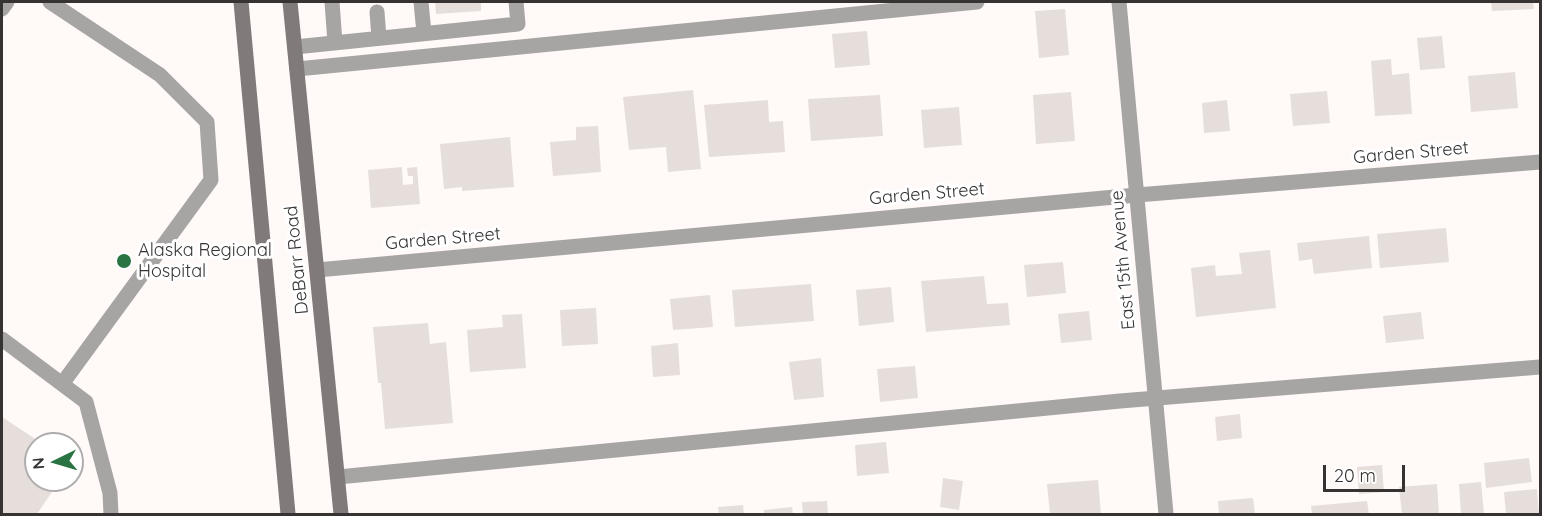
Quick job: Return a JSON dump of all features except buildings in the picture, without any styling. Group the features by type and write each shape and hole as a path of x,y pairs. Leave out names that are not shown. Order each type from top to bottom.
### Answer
{"main road":[{"name":"DeBarr Road","path":"241,2 288,514"},
{"name":"DeBarr Road","path":"291,2 341,514"}],"street":[{"path":"2,9 7,2"},
{"path":"50,2 160,75 207,122 211,180 62,384"},
{"path":"332,2 335,43"},
{"path":"421,2 424,33"},
{"path":"295,47 518,24 516,2"},
{"path":"297,69 977,2"},
{"name":"East 15th Avenue","path":"1119,2 1166,514"},
{"path":"377,12 379,38"},
{"name":"Garden Street","path":"317,270 1137,195 1540,162"},
{"path":"2,339 86,402 110,493 111,514"},
{"path":"338,477 1155,398 1540,367"}],"place":[{"name":"Alaska Regional Hospital","path":"124,261"}]}
